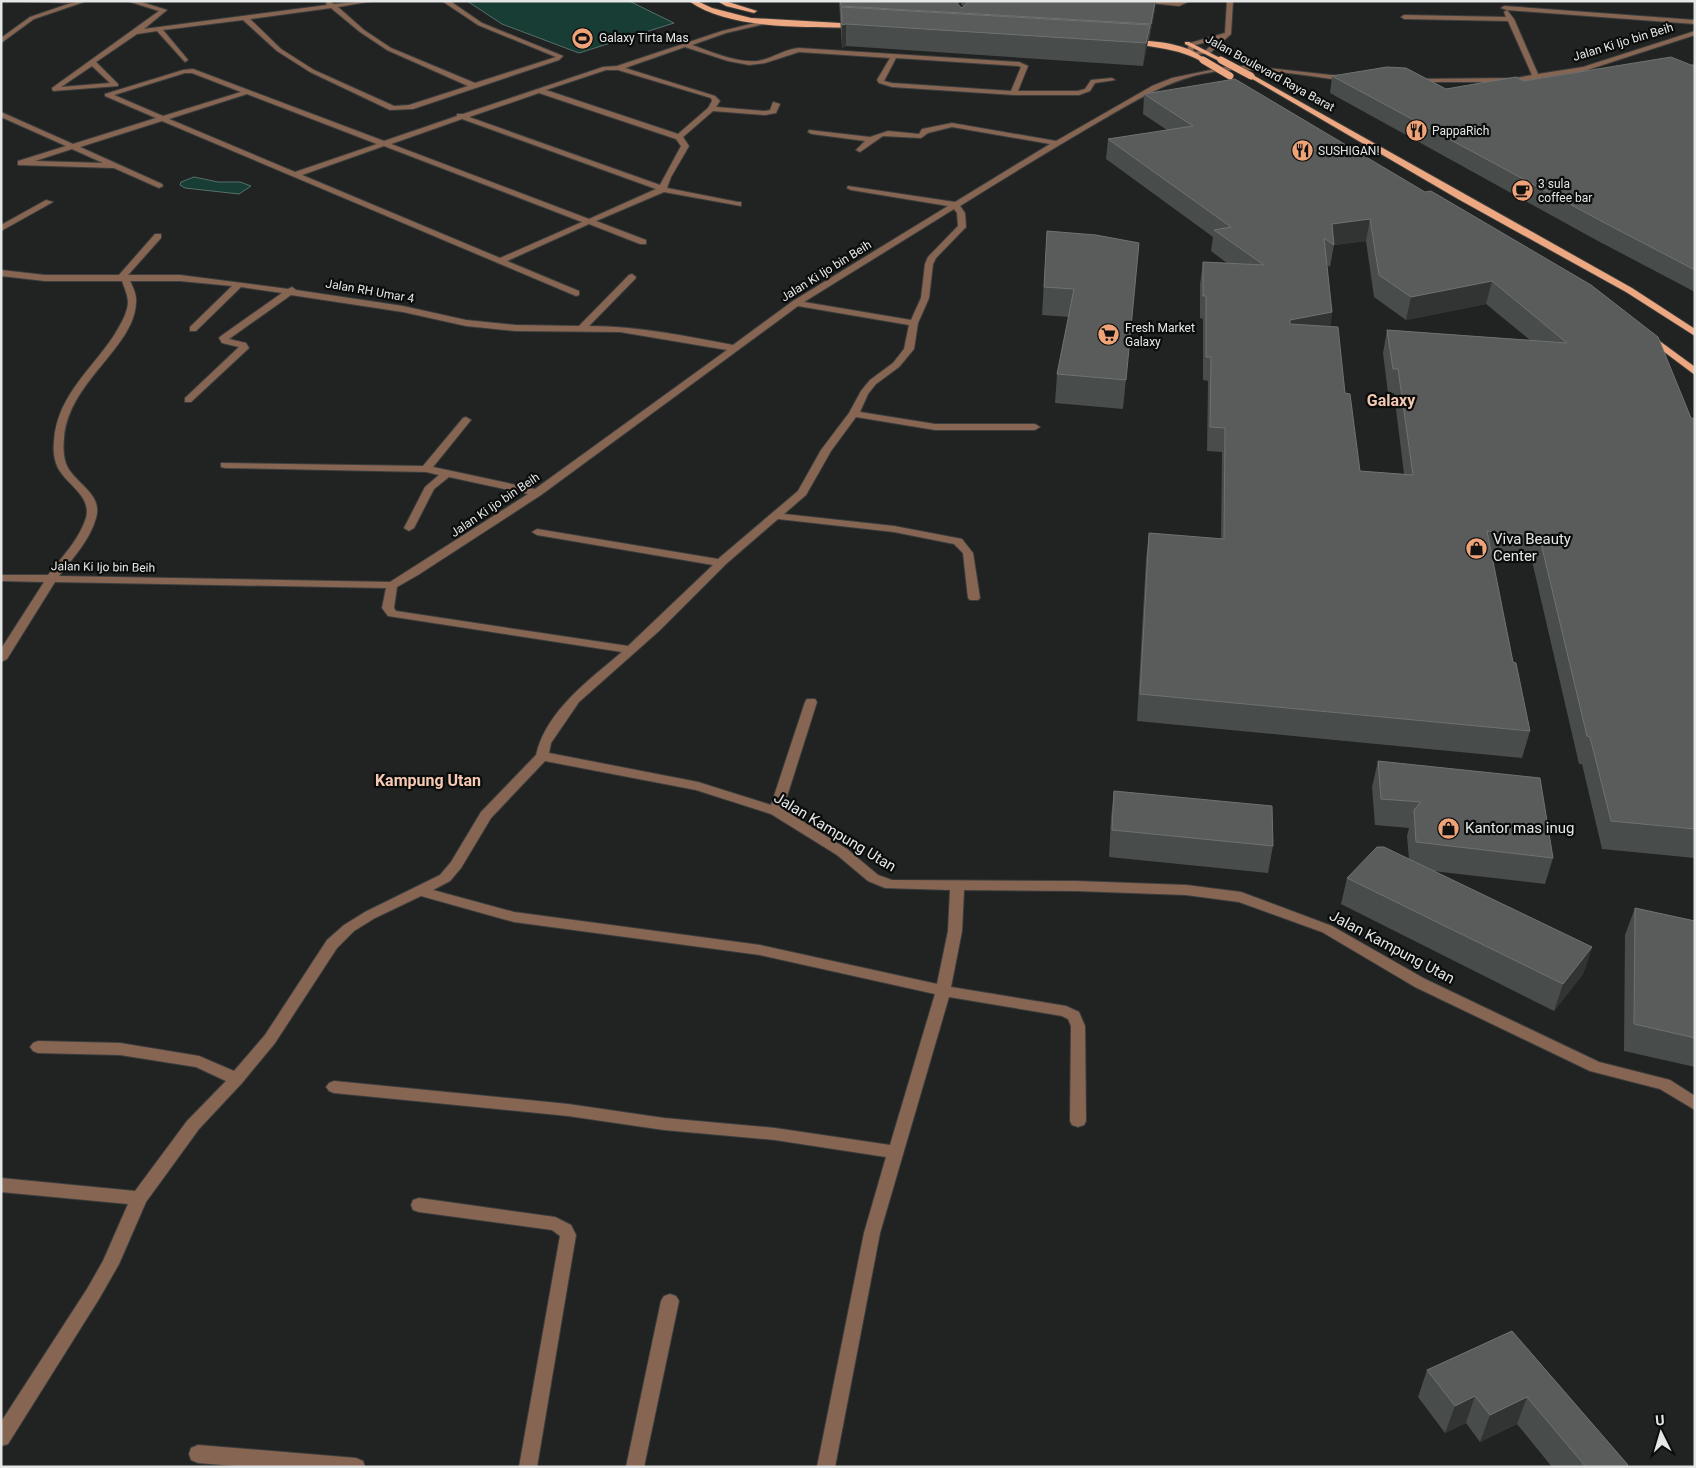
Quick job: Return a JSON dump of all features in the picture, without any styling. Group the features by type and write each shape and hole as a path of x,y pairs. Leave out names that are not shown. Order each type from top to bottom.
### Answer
{"main road":[{"path":"692,1 718,14 745,18 861,26"},
{"path":"720,1 728,6 758,12"},
{"name":"Jalan Boulevard Raya Barat","path":"1133,35 1176,40 1192,44 1208,52 1460,197 1629,290 1695,333"},
{"name":"Jalan Boulevard Raya Barat","path":"1123,41 1156,44 1193,54 1233,78"},
{"path":"1274,100 1288,97"},
{"path":"1444,200 1460,197"},
{"path":"1642,332 1695,372"}],"street":[{"path":"26,1 89,1"},
{"path":"130,1 165,9"},
{"path":"93,63 116,86 54,90 135,32 165,9 172,1"},
{"path":"135,32 245,18 330,4 370,1"},
{"path":"245,18 279,50 306,67 393,108 410,107 557,59 560,56 480,24 445,1"},
{"path":"1134,1 1178,4 1187,1"},
{"path":"1228,34 1192,44 1190,50 1193,54 1208,52 1228,34 1230,1"},
{"path":"1,41 32,18 81,2"},
{"path":"330,4 357,27 390,49 474,86"},
{"path":"1502,4 1511,19 1536,77"},
{"path":"1502,4 1694,21"},
{"path":"1404,17 1511,19"},
{"path":"724,32 745,18"},
{"path":"618,68 724,32 771,21"},
{"path":"159,30 185,60"},
{"name":"Jalan Ki Ijo bin Beih","path":"1406,81 1465,82 1536,77 1584,69 1695,33"},
{"path":"685,45 750,63 762,62 795,50 1018,64 1025,66 1014,93"},
{"path":"894,56 881,82 892,85 1014,93 1079,93 1088,90 1093,81 1112,80"},
{"path":"296,174 460,116 605,68 618,68 713,98 716,101 711,109 679,137"},
{"name":"Jalan Ki Ijo bin Beih","path":"1,578 392,585 414,574 537,493 796,303 1057,143 1154,87 1174,79 1230,68 1251,68 1355,79"},
{"path":"576,293 107,95 188,70 643,242"},
{"path":"538,90 679,137 685,146 667,177 664,189"},
{"path":"113,166 21,163 247,92"},
{"path":"711,109 765,113 773,111 776,104"},
{"path":"1,114 159,186"},
{"path":"460,116 664,189 738,204"},
{"path":"860,150 870,139 880,133 921,136 925,131 952,125 1057,143"},
{"path":"812,132 870,139"},
{"path":"1,1438 93,1294 110,1264 139,1198 193,1125 237,1079 270,1039 332,944 349,928 370,914 445,878 456,865 486,815 542,756 545,743 575,699 630,650 720,564 802,493 826,450 854,414 864,393 873,382 903,358 909,348 914,323 925,298 928,269 932,257 962,226 961,212 956,205 851,188"},
{"path":"499,261 664,189"},
{"path":"1,229 49,202"},
{"path":"1,659 52,578 83,538 92,516 92,505 67,474 59,460 61,427 68,405 113,344 130,314 132,301 123,278 158,236"},
{"name":"Jalan RH Umar 4","path":"2,273 45,278 180,278 240,284 292,290 403,309 466,323 516,328 583,327 652,333 733,348"},
{"path":"583,327 632,277"},
{"path":"193,329 240,284"},
{"path":"188,400 244,348 242,345 225,342 224,338 292,290"},
{"path":"796,303 914,323"},
{"path":"854,414 935,427 1035,427"},
{"path":"426,469 466,420"},
{"path":"225,465 426,469 537,493"},
{"path":"409,528 430,487 448,473"},
{"path":"776,516 894,529 958,541 968,553 974,598"},
{"path":"536,532 720,564"},
{"path":"392,585 388,608 392,614 630,650"},
{"path":"776,811 811,702"},
{"name":"Jalan Kampung Utan","path":"542,756 698,786 776,811 842,852 881,882 890,885 1076,886 1186,890 1241,897 1327,929 1420,983 1595,1067 1665,1084 1695,1104"},
{"path":"826,1467 872,1233 943,991 955,931 957,885"},
{"path":"421,891 514,916 760,950 943,991 1066,1011 1074,1016 1078,1026 1078,1121"},
{"path":"38,1047 120,1049 199,1062 237,1079"},
{"path":"334,1087 568,1110 664,1124 775,1134 895,1152"},
{"path":"1,1185 139,1198"},
{"path":"419,1205 555,1224 565,1230 568,1235 528,1467"},
{"path":"636,1467 670,1301"},
{"path":"198,1454 356,1467"}],"shaded area":[{"name":"Galaxy Tirta Mas","path":"467,1 629,1 674,23 579,53 502,24"},
{"path":"194,177 218,182 240,182 251,186 239,194 185,188 180,185 181,182"}],"building":[{"path":"840,1 959,1 957,4 962,8 969,1 1155,1 1151,24 841,6"},
{"path":"841,7 1150,25 1146,43 842,25"},
{"path":"1671,57 1695,65 1695,270 1332,76 1387,67 1406,68 1446,89 1516,77 1524,81"},
{"path":"1235,79 1425,192 1431,191 1591,285 1658,337 1691,418 1695,419 1695,829 1611,821 1590,737 1587,736 1539,535 1487,531 1513,662 1516,663 1530,731 1140,694 1149,533 1224,539 1225,428 1210,427 1211,357 1206,357 1206,296 1203,296 1203,262 1264,265 1214,230 1231,227 1108,139 1193,126 1144,94","holes":["1370,219 1379,275 1411,297 1492,281 1567,343 1387,330 1393,369 1398,369 1413,475 1360,471 1350,394 1345,393 1338,327 1290,324 1290,320 1332,312 1324,238 1334,245 1332,224"]},
{"name":"Fresh Market Galaxy","path":"1047,231 1096,235 1139,243 1126,380 1057,374 1074,289 1044,287"},
{"path":"1378,761 1540,778 1553,858 1416,842 1414,810 1421,802 1381,799"},
{"path":"1114,791 1272,806 1273,846 1112,830"},
{"path":"1377,847 1384,847 1592,947 1563,984 1347,878"},
{"path":"1635,908 1695,921 1695,1038 1634,1024"},
{"path":"1512,1331 1628,1465 1625,1467 1586,1467 1527,1397 1490,1415 1475,1396 1455,1406 1427,1370"}],"place":[{"name":"Galaxy Tirta Mas","path":"583,38"},
{"name":"PappaRich","path":"1416,131"},
{"name":"SUSHIGAN!","path":"1302,151"},
{"name":"3 sula coffee bar","path":"1522,191"},
{"name":"Fresh Market Galaxy","path":"1109,335"},
{"name":"Viva Beauty Center","path":"1477,548"},
{"name":"Kantor mas inug","path":"1449,828"}],"district":[{"name":"Galaxy","path":"1391,400"},
{"name":"Kampung Utan","path":"428,780"}]}
